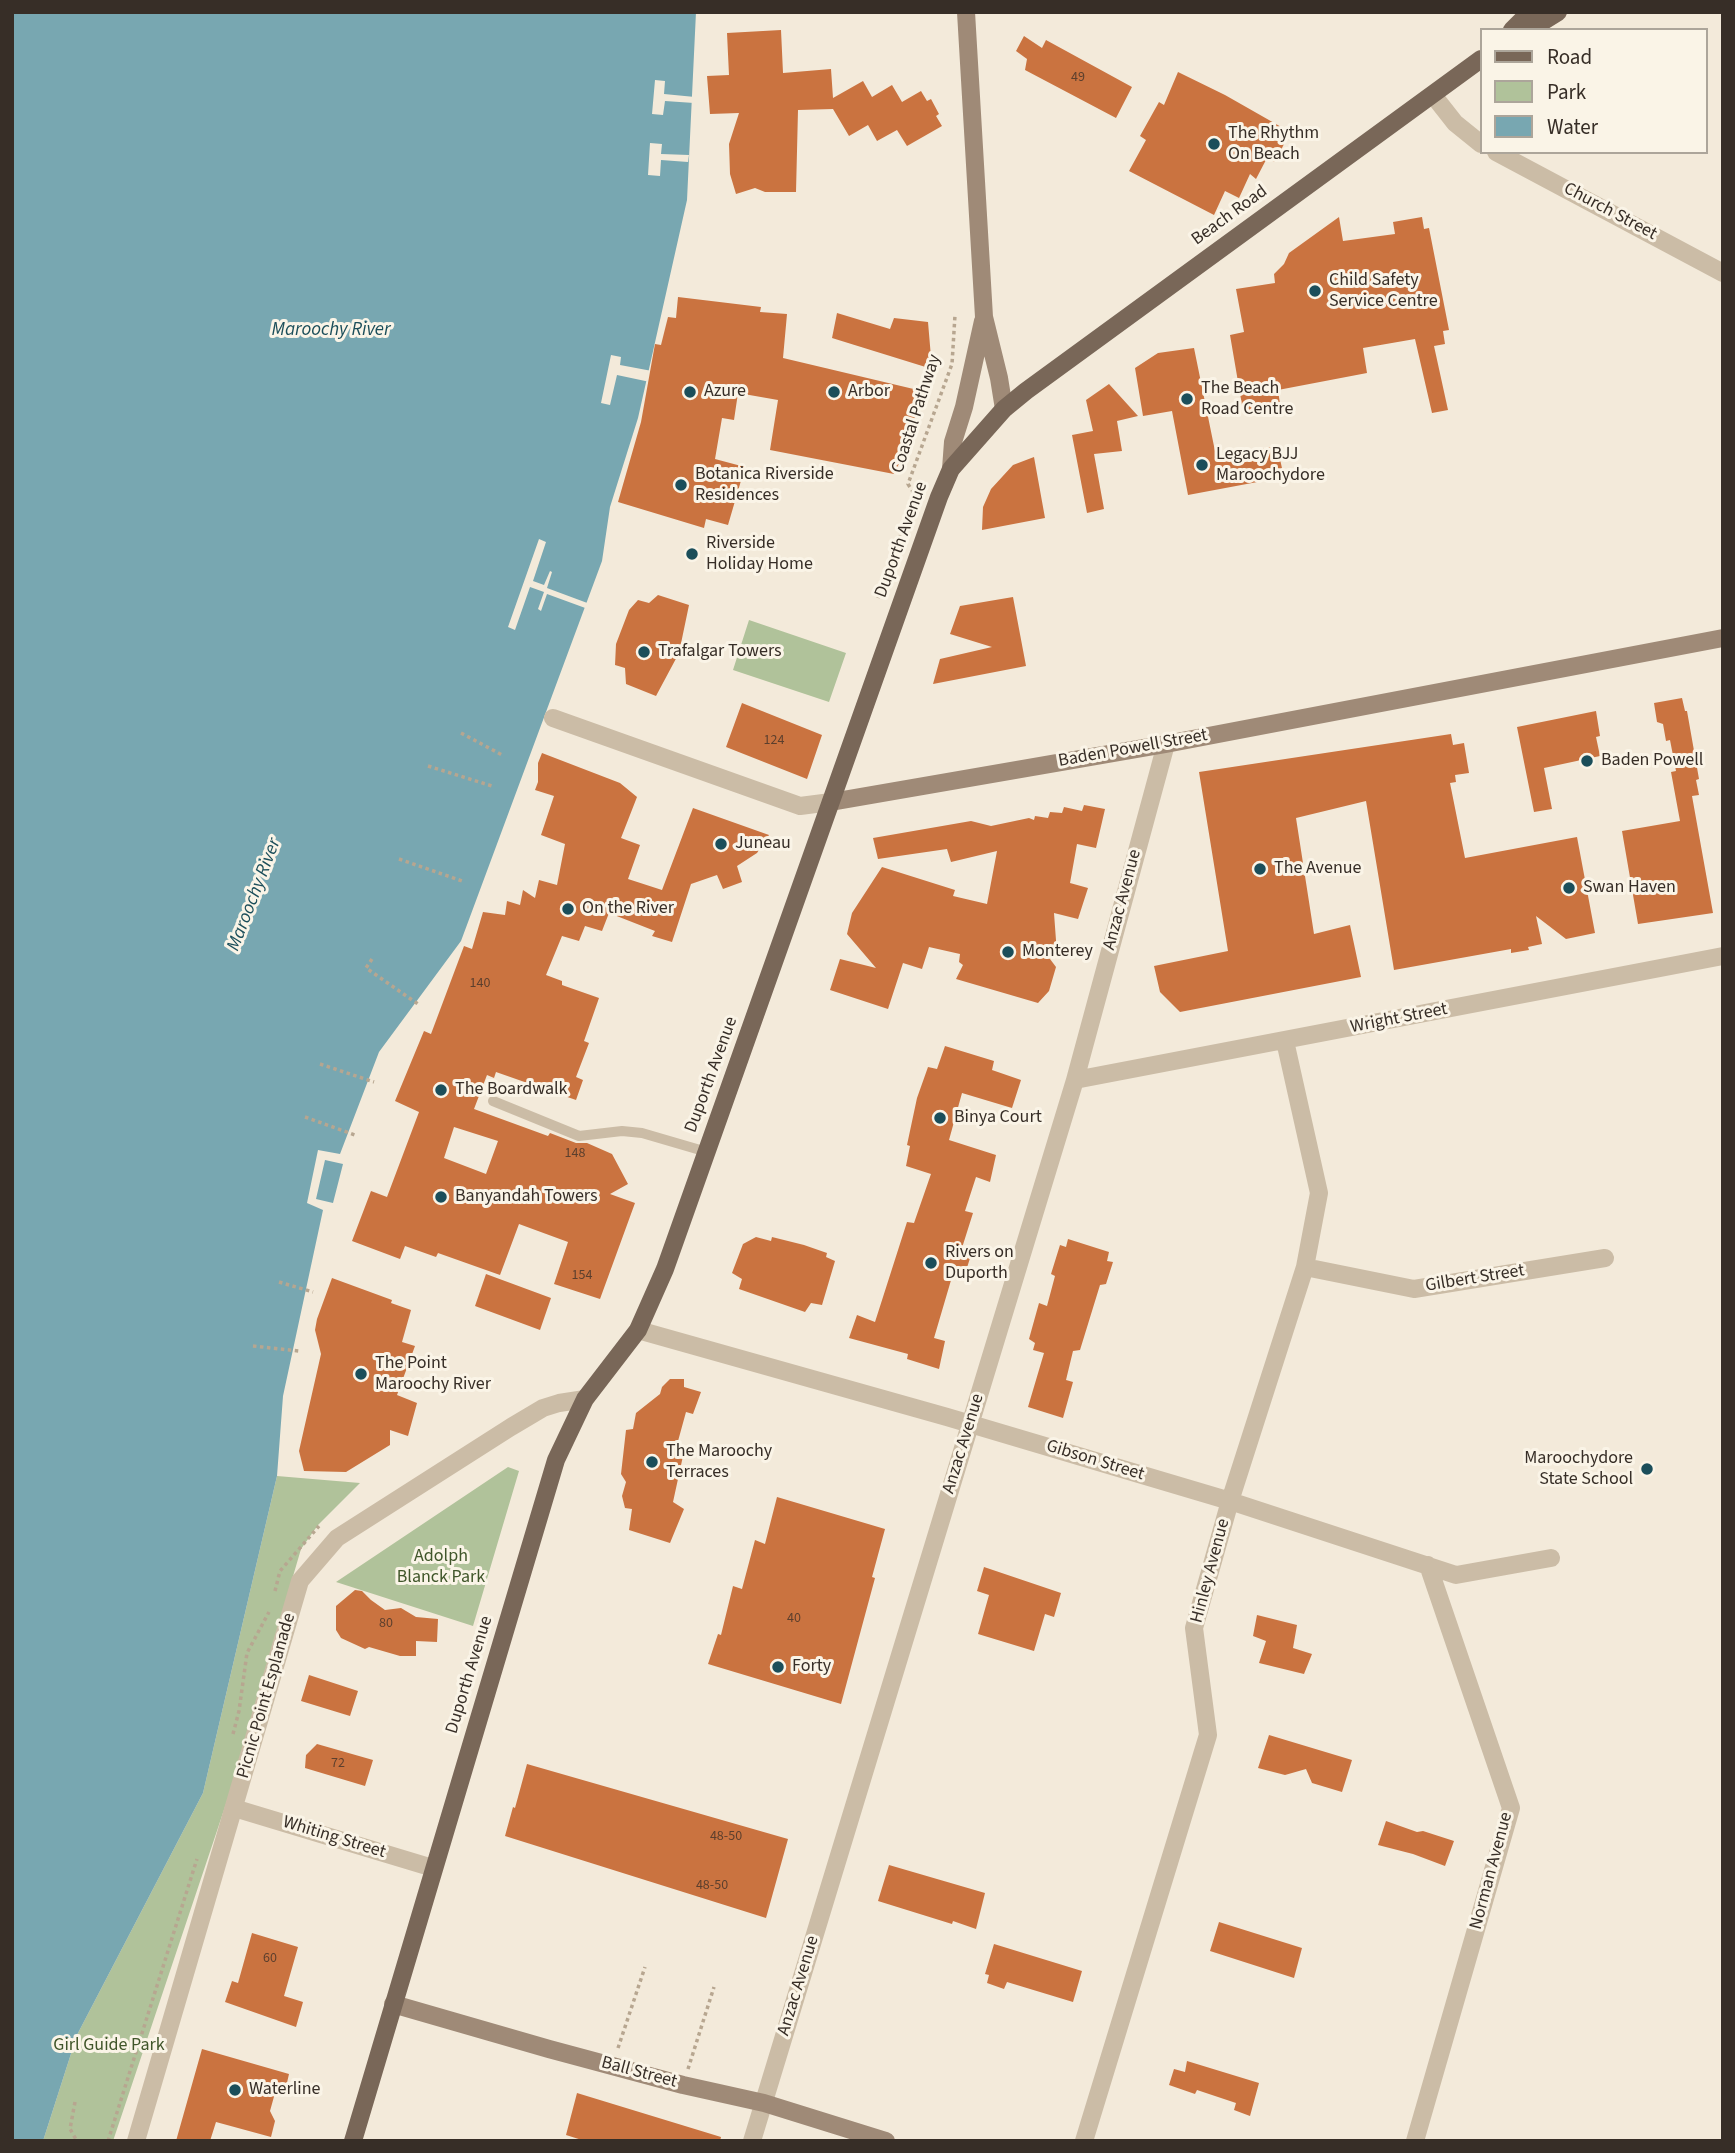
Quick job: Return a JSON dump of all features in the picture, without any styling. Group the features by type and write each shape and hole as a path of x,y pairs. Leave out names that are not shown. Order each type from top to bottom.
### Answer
{"main road":[{"path":"1514,28 1530,12"},
{"path":"1532,28 1558,12"},
{"name":"Beach Road","path":"1004,409 1480,60"},
{"name":"Duporth Avenue","path":"353,2141 556,1460 585,1399 638,1330 665,1269 939,497 951,469 1004,409"}],"street":[{"path":"966,12 984,317 1004,409"},
{"path":"1433,95 1455,123 1480,143"},
{"name":"Church Street","path":"1500,154 1723,273"},
{"path":"951,469 953,442 964,407 984,317"},
{"name":"Baden Powell Street","path":"553,718 800,806 1166,744 1722,642"},
{"name":"Anzac Avenue","path":"752,2141 1075,1080 1166,744"},
{"name":"Wright Street","path":"1075,1080 1723,957"},
{"name":"Hinley Avenue","path":"1084,2141 1208,1735 1194,1628 1230,1501 1305,1267 1319,1193 1285,1041"},
{"name":"Gilbert Street","path":"1305,1267 1414,1289 1605,1258"},
{"name":"Gibson Street","path":"638,1330 970,1423 1230,1501 1456,1574 1551,1558"},
{"name":"Picnic Point Esplanade","path":"135,2141 300,1581 337,1538 543,1408 585,1399"},
{"name":"Norman Avenue","path":"1415,2141 1511,1808 1428,1565"},
{"name":"Whiting Street","path":"234,1808 433,1868"},
{"name":"Ball Street","path":"393,2004 683,2085 764,2103 886,2141"}],"lane":[{"path":"493,1101 579,1136 622,1131 642,1133 707,1152"}],"path":[{"name":"Coastal Pathway","path":"878,598 915,495 908,484 952,364 955,314"},
{"path":"461,733 504,756"},
{"path":"428,766 492,786"},
{"path":"399,859 465,882"},
{"path":"372,959 366,968 418,1004"},
{"path":"320,1063 374,1082"},
{"path":"305,1117 355,1135"},
{"path":"279,1282 313,1292"},
{"path":"253,1346 299,1351"},
{"path":"274,1595 280,1571 320,1525"},
{"path":"233,1735 247,1653 272,1606"},
{"path":"108,2141 197,1858"},
{"path":"614,2066 645,1967"},
{"path":"683,2085 714,1987"},
{"path":"75,2102 71,2129 77,2141"}],"green space":[{"path":"749,620 846,653 829,702 733,670"},
{"name":"Adolph Blanck Park","path":"508,1467 519,1471 473,1626 336,1582"},
{"name":"Girl Guide Park","path":"277,1476 360,1483 318,1525 301,1549 229,1795 113,2141 43,2141 77,2035 203,1793"}],"water":[{"name":"Maroochy River","path":"12,12 696,12 687,200 638,418 610,507 602,561 461,941 379,1052 340,1154 318,1150 307,1203 323,1210 283,1396 277,1476 203,1793 77,2035 43,2141 12,2141"},
{"path":"325,1160 343,1164 333,1203 316,1199"}],"pier":[{"path":"655,80 665,81 664,94 695,97 694,103 665,101 663,115 652,114"},
{"path":"650,143 662,144 661,154 689,155 688,162 661,160 660,176 648,175"},
{"path":"611,355 621,357 620,365 652,371 650,382 617,375 610,405 601,403"},
{"path":"539,539 546,542 533,581 544,585 550,571 552,572 547,588 590,604 588,609 547,594 541,611 538,609 544,592 530,587 515,630 508,627"}],"building":[{"path":"781,30 783,73 831,69 833,98 863,81 872,97 892,85 902,102 921,91 927,101 931,99 942,126 907,146 897,130 877,141 868,125 849,136 833,109 798,110 796,192 765,192 755,188 736,194 730,174 729,144 739,113 710,114 707,76 729,75 727,33"},
{"path":"1024,36 1042,48 1046,40 1132,87 1116,118 1025,70 1027,59 1016,51"},
{"name":"The Rhythm On Beach","path":"1178,72 1290,132 1275,162 1267,158 1256,179 1250,174 1239,198 1225,191 1214,215 1129,171 1146,140 1140,136 1159,102 1164,105"},
{"path":"1339,217 1343,241 1395,234 1393,222 1422,217 1424,229 1429,228 1449,330 1443,331 1445,344 1434,346 1448,410 1432,413 1415,339 1363,348 1367,373 1278,390 1280,404 1243,411 1230,335 1244,332 1236,289 1275,283 1274,274 1284,264 1289,253"},
{"path":"678,297 761,307 760,312 787,314 783,358 922,391 916,416 909,426 905,451 894,474 770,450 778,400 738,393 734,420 722,418 715,459 745,467 728,525 706,519 704,528 618,502 641,422 655,344 661,345 668,317 676,318"},
{"path":"837,313 890,329 894,318 928,322 932,369 832,338"},
{"name":"The Beach Road Centre","path":"1194,348 1216,456 1277,446 1284,477 1188,495 1172,411 1143,416 1135,368 1158,353"},
{"path":"1109,384 1138,416 1117,421 1122,451 1094,454 1104,509 1087,513 1072,435 1093,431 1086,400"},
{"path":"1034,457 1045,518 982,530 983,507 991,489 1013,465"},
{"name":"Trafalgar Towers","path":"658,595 689,605 679,653 656,696 626,684 625,668 615,665 616,644 629,610 638,600 649,603"},
{"path":"1013,597 1026,666 933,684 940,659 992,647 950,634 960,606"},
{"path":"1682,698 1687,711 1699,779 1696,780 1699,795 1692,796 1713,913 1638,924 1622,831 1680,821 1671,772 1676,771 1670,740 1666,741 1663,724 1657,722 1654,703"},
{"path":"742,703 822,735 807,779 726,747"},
{"name":"Baden Powell","path":"1596,711 1600,736 1596,737 1600,756 1544,768 1552,809 1534,812 1517,727"},
{"name":"The Avenue","path":"1451,734 1453,745 1464,743 1469,773 1455,775 1456,782 1450,783 1465,858 1577,837 1595,933 1566,939 1536,916 1542,944 1528,947 1529,950 1511,953 1511,949 1394,970 1366,801 1296,818 1314,934 1350,925 1361,977 1180,1012 1160,992 1154,966 1228,951 1199,772"},
{"path":"542,753 620,783 637,797 621,838 640,845 628,879 662,890 693,808 769,835 757,853 737,866 742,882 723,889 717,875 691,884 672,942 652,936 655,931 609,913 602,931 585,926 579,941 562,936 546,975 562,981 562,985 599,998 584,1041 589,1043 576,1077 583,1080 576,1100 496,1072 494,1078 487,1075 474,1109 548,1136 550,1133 576,1143 587,1143 612,1154 628,1184 610,1194 635,1203 600,1299 554,1284 568,1242 519,1224 500,1275 438,1253 436,1257 405,1246 400,1259 352,1241 371,1191 387,1197 419,1112 395,1101 424,1031 431,1034 464,946 472,949 483,912 505,915 507,901 520,905 523,890 535,898 539,880 557,885 565,844 541,835 554,796 535,790","holes":["454,1127 498,1141 486,1174 444,1158"]},
{"path":"1084,805 1105,809 1096,848 1077,844 1070,883 1088,888 1078,919 1054,913 1057,954 1050,959 1056,967 1049,991 1038,1003 956,979 963,965 959,962 960,954 929,947 922,969 903,963 888,1009 830,990 840,959 876,968 847,934 852,913 882,867 955,890 953,896 987,904 997,851 951,862 947,849 878,859 873,838 971,821 991,826 1029,818 1034,820 1035,816 1048,818 1050,812 1062,813 1064,807 1082,811"},
{"path":"945,1046 994,1061 992,1070 1021,1080 1012,1108 962,1093 949,1140 996,1155 990,1182 976,1177 965,1211 973,1213 961,1251 971,1255 965,1274 954,1270 934,1338 945,1341 939,1369 907,1359 908,1354 849,1338 857,1315 875,1322 907,1222 914,1223 931,1174 906,1166 910,1146 907,1145 917,1098 928,1067 937,1069"},
{"path":"756,1237 771,1241 772,1237 804,1245 827,1253 826,1257 835,1261 822,1305 811,1303 805,1312 739,1289 742,1279 732,1273 743,1244"},
{"path":"1068,1239 1109,1252 1107,1261 1113,1262 1106,1284 1100,1285 1080,1350 1073,1351 1066,1380 1073,1382 1063,1418 1028,1407 1044,1353 1033,1350 1035,1343 1029,1339 1039,1303 1047,1306 1055,1276 1051,1274 1060,1245 1066,1247"},
{"path":"486,1274 551,1298 540,1330 475,1306"},
{"name":"The Point Maroochy River","path":"332,1278 392,1300 391,1303 411,1310 402,1342 415,1346 397,1395 417,1403 408,1436 390,1430 390,1445 346,1472 304,1471 299,1451 321,1354 315,1330"},
{"name":"The Maroochy Terraces","path":"670,1379 684,1379 684,1387 701,1392 693,1414 686,1412 675,1452 683,1456 673,1502 684,1509 670,1543 629,1530 632,1509 625,1508 622,1496 626,1482 621,1474 626,1430 633,1429 636,1413 660,1394 662,1387"},
{"path":"777,1497 885,1529 872,1577 875,1578 841,1704 708,1664 718,1634 721,1635 733,1586 742,1589 755,1540 765,1544"},
{"path":"984,1567 1061,1593 1054,1617 1045,1614 1034,1651 978,1634 989,1595 977,1591"},
{"path":"355,1590 362,1591 385,1610 401,1608 416,1617 438,1619 437,1642 416,1641 416,1656 400,1656 369,1647 365,1649 341,1638 336,1630 336,1606"},
{"path":"1257,1615 1297,1625 1293,1648 1312,1654 1304,1674 1259,1663 1266,1641 1253,1636"},
{"path":"309,1675 358,1691 350,1716 301,1701"},
{"path":"1269,1735 1352,1760 1342,1792 1312,1783 1306,1769 1285,1775 1258,1768"},
{"path":"317,1744 373,1760 365,1786 305,1768 306,1755"},
{"path":"527,1764 788,1839 766,1918 505,1836"},
{"path":"1386,1821 1454,1841 1445,1866 1378,1845"},
{"path":"889,1865 985,1893 976,1929 878,1901"},
{"path":"1219,1922 1302,1948 1294,1978 1210,1951"},
{"path":"252,1933 298,1947 284,1996 303,2002 296,2027 225,2002 232,1981 238,1983"},
{"path":"994,1944 1082,1971 1073,2002 1007,1982 1004,1989 987,1983 989,1975 985,1974"},
{"name":"Waterline","path":"202,2049 289,2074 286,2087 275,2093 270,2111 275,2121 271,2137 216,2122 210,2141 176,2141"},
{"path":"1187,2061 1259,2083 1250,2116 1234,2110 1236,2103 1197,2090 1195,2094 1169,2085 1174,2069 1185,2072"},
{"path":"577,2093 721,2137 720,2141 585,2141 566,2135"}],"place":[{"name":"The Rhythm On Beach","path":"1214,144"},
{"name":"Child Safety Service Centre","path":"1315,291"},
{"name":"Azure","path":"690,392"},
{"name":"Arbor","path":"834,392"},
{"name":"The Beach Road Centre","path":"1187,399"},
{"name":"Legacy BJJ Maroochydore","path":"1202,465"},
{"name":"Botanica Riverside Residences","path":"681,485"},
{"name":"Riverside Holiday Home","path":"692,554"},
{"name":"Trafalgar Towers","path":"644,652"},
{"name":"Baden Powell","path":"1587,761"},
{"name":"Juneau","path":"721,844"},
{"name":"The Avenue","path":"1260,869"},
{"name":"Swan Haven","path":"1569,888"},
{"name":"On the River","path":"568,909"},
{"name":"Monterey","path":"1008,952"},
{"name":"The Boardwalk","path":"441,1090"},
{"name":"Binya Court","path":"940,1118"},
{"name":"Banyandah Towers","path":"441,1197"},
{"name":"Rivers on Duporth","path":"931,1263"},
{"name":"The Point Maroochy River","path":"361,1374"},
{"name":"The Maroochy Terraces","path":"652,1462"},
{"name":"Maroochydore State School","path":"1647,1469"},
{"name":"Forty","path":"778,1667"},
{"name":"Waterline","path":"235,2090"}]}
